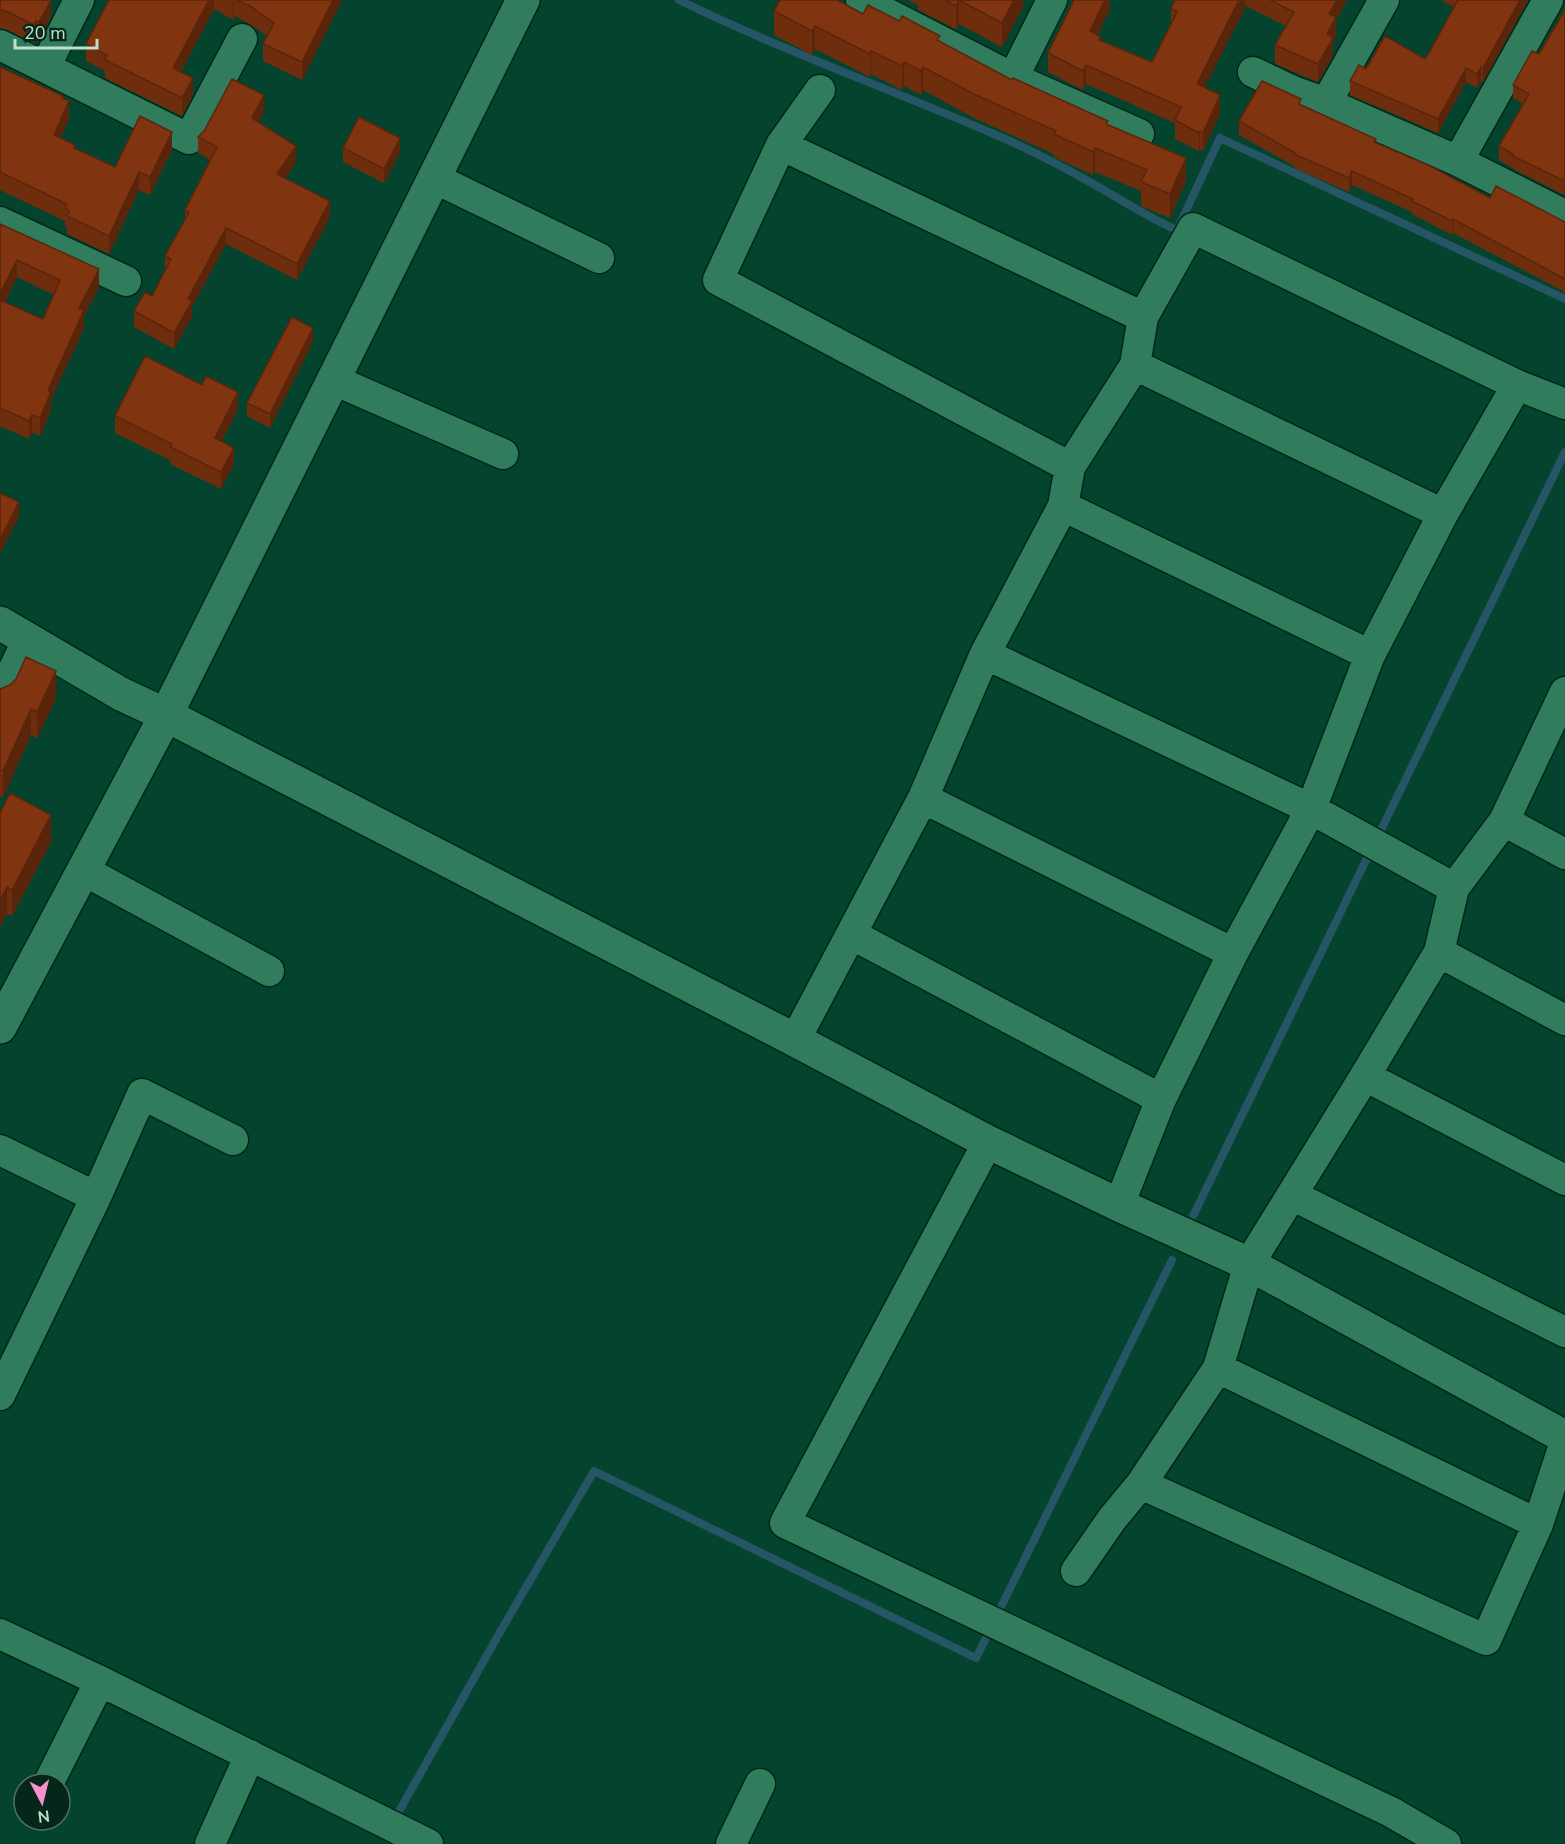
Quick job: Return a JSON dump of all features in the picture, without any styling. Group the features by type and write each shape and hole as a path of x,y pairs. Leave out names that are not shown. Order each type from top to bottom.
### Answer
{"street":[{"path":"45,67 79,0"},
{"path":"0,1027 166,715 523,0"},
{"path":"861,0 1013,78 1139,134"},
{"path":"1013,78 1052,0"},
{"path":"1326,103 1384,0"},
{"path":"1458,161 1548,0"},
{"path":"0,45 189,139 242,39"},
{"path":"1253,72 1294,92 1326,103 1458,161 1565,215"},
{"path":"820,90 781,145 718,280 1070,467"},
{"path":"781,145 1143,317"},
{"path":"434,178 599,258"},
{"path":"0,222 126,281"},
{"path":"795,1040 923,798 985,654 1063,506 1070,467 1135,364 1143,317 1193,228 1518,385 1565,404"},
{"path":"1135,364 1443,514"},
{"path":"334,380 503,454"},
{"path":"1119,1205 1161,1100 1233,952 1311,809 1370,655 1443,514 1518,385"},
{"path":"1063,506 1370,655"},
{"path":"0,623 121,694 166,715 795,1040 988,1142 1249,1264 1565,1437"},
{"path":"0,698 28,639"},
{"path":"985,654 1311,809 1454,888"},
{"path":"1076,1571 1112,1519 1141,1484 1218,1368 1249,1264 1365,1076 1438,952 1454,888 1504,820 1564,700"},
{"path":"923,798 1233,952"},
{"path":"1504,820 1565,854"},
{"path":"83,870 269,971"},
{"path":"851,934 1161,1100"},
{"path":"1438,952 1565,1020"},
{"path":"1365,1076 1565,1180"},
{"path":"0,1395 96,1197 141,1094 233,1140"},
{"path":"988,1142 785,1523 1391,1812 1446,1844"},
{"path":"0,1150 96,1197"},
{"path":"1292,1196 1565,1332"},
{"path":"1218,1368 1539,1524"},
{"path":"1141,1484 1486,1640 1539,1524 1565,1442"},
{"path":"0,1634 250,1755 409,1840"},
{"path":"54,1772 100,1681"},
{"path":"210,1844 250,1755"},
{"path":"731,1844 760,1784"}],"building":[{"path":"0,0 51,0 39,22 36,21 34,25 0,10"},
{"path":"109,0 209,0 173,68 193,78 182,98 105,60 107,55 86,44"},
{"path":"237,0 333,0 302,62 263,44 274,23"},
{"path":"780,0 837,0 863,14 868,5 899,21 902,16 940,36 937,40 1012,80 1013,78 1108,121 1106,124 1186,158 1170,194 1141,182 1147,170 1095,148 1093,152 1054,134 1056,131 974,94 923,67 921,71 904,62 902,66 871,51 870,54 815,26 812,31 774,11"},
{"path":"945,0 959,0 956,6"},
{"path":"959,0 1014,0 1002,23"},
{"path":"1074,0 1105,0 1090,31 1101,37 1099,40 1152,62 1177,12 1171,8 1175,0 1239,0 1197,84 1220,95 1203,133 1175,120 1181,107 1086,65 1083,71 1048,53"},
{"path":"1270,0 1337,0 1329,14 1336,17 1327,34 1333,38 1318,64 1275,45 1294,12"},
{"path":"1458,0 1520,0 1483,68 1481,67 1477,74 1466,68 1438,119 1350,81 1359,65 1366,69 1385,36 1425,59"},
{"path":"1565,10 1564,181 1513,156 1499,146 1529,94 1513,85 1532,51 1539,54"},
{"path":"0,67 63,96 62,98 69,101 54,135 75,145 74,148 115,167 140,116 172,132 150,177 139,172 109,236 67,216 69,211 65,208 67,204 0,172"},
{"path":"232,79 264,95 252,118 296,146 277,174 330,201 297,264 226,228 188,299 192,301 174,333 134,311 145,292 152,296 171,259 165,256 189,212 185,210 217,147 198,137 204,131"},
{"path":"1262,81 1301,99 1299,104 1376,139 1374,142 1430,166 1490,198 1496,186 1565,222 1565,281 1453,219 1452,221 1412,201 1413,199 1352,171 1349,178 1294,154 1239,121"},
{"path":"359,117 400,138 384,169 343,148"},
{"path":"0,224 99,269 79,308 84,310 48,390 51,392 40,418 32,415 29,421 0,408 0,300 43,319 60,280 17,260 0,294"},
{"path":"292,317 313,328 270,414 247,403"},
{"path":"145,356 202,385 206,376 238,392 215,438 234,448 221,472 170,447 172,444 115,416"},
{"path":"0,493 19,502 0,540"},
{"path":"26,657 56,671 37,712 31,709 3,771 0,770 0,689 10,685 16,679"},
{"path":"10,793 51,815 12,890 7,887 0,901 0,813"}],"waterway":[{"path":"679,0 759,37 1015,143 1177,230 1220,138 1565,299"},
{"path":"1379,834 1565,452"},
{"path":"1193,1216 1368,856"},
{"path":"996,1617 1172,1260"},
{"path":"391,1812 397,1815 594,1471 976,1658 990,1630"}]}
